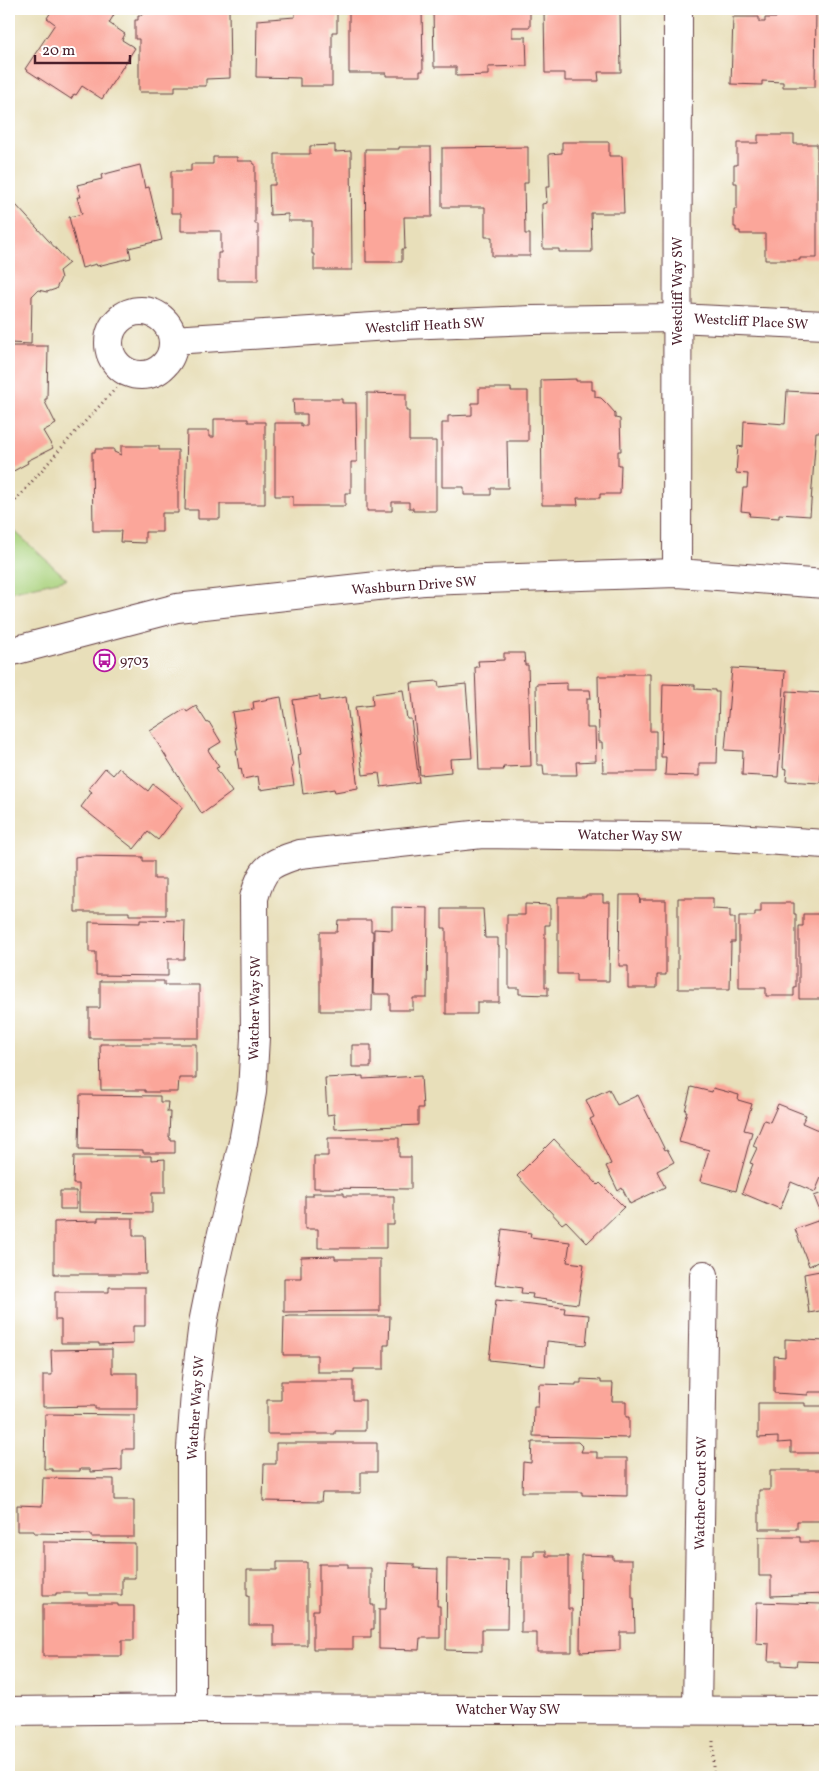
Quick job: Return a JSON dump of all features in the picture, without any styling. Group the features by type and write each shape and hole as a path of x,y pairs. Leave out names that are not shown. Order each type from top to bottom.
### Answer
{"street":[{"name":"Westcliff Way SW","path":"677,573 678,9"},
{"path":"146,312 156,315 170,330 173,340 172,351 168,361 151,374 140,376 129,374 113,360 109,349 112,329 118,320 126,314 146,312"},
{"name":"Westcliff Place SW","path":"677,318 825,325"},
{"name":"Westcliff Heath SW","path":"173,340 404,324 677,318"},
{"name":"Washburn Drive SW","path":"9,652 177,608 423,582 677,573 825,584"},
{"name":"Watcher Way SW","path":"191,1708 191,1448 196,1379 207,1304 243,1142 252,1092 256,1037 254,898 260,877 274,863 300,854 482,834 721,836 825,844"},
{"name":"Watcher Court SW","path":"704,1275 705,1710"},
{"name":"Watcher Way SW","path":"9,1711 191,1708 825,1711"}],"path":[{"path":"9,508 129,374"},
{"path":"705,1710 713,1777"}],"green space":[{"path":"9,526 67,579 9,592"}],"building":[{"path":"53,9 109,9 115,13 109,23 125,34 122,40 135,48 102,99 82,86 71,99 25,69 55,24 47,18"},
{"path":"176,9 229,9 230,78 206,79 206,86 175,86 175,92 139,92 139,39 135,39 135,20 138,20 138,15 142,15 142,13 172,13"},
{"path":"295,9 337,9 337,32 332,32 332,86 300,86 300,78 256,77 257,20 295,17"},
{"path":"347,9 422,9 423,71 420,71 420,76 386,76 386,73 349,73 349,12 347,12"},
{"path":"433,9 530,9 530,27 512,27 512,37 526,37 527,66 488,67 488,75 456,76 456,67 434,67"},
{"path":"540,9 620,9 621,72 598,72 599,81 565,81 565,73 545,73 544,11 540,11"},
{"path":"776,9 816,9 815,87 783,87 783,82 762,81 762,85 731,84 733,17 759,17 759,22 765,22 765,18 776,18"},
{"path":"758,135 794,135 794,144 817,144 817,258 765,260 765,234 740,234 740,231 736,231 736,227 734,227 734,209 737,209 737,183 734,183 734,165 737,165 737,143 758,143"},
{"path":"562,142 609,142 609,156 622,156 624,213 591,213 592,252 559,252 559,249 543,249 542,204 547,203 546,187 550,187 549,154 562,153"},
{"path":"335,145 335,152 351,151 352,270 314,270 312,221 288,221 288,214 270,215 269,185 275,185 275,154 310,154 310,146"},
{"path":"399,147 431,147 432,217 404,217 405,249 402,249 402,262 366,262 365,149 399,149"},
{"path":"528,147 528,183 524,183 525,234 530,234 530,256 492,256 492,237 485,237 485,207 442,207 442,148"},
{"path":"213,157 237,157 237,161 253,161 253,164 255,164 255,224 258,224 258,281 218,281 218,253 221,253 221,231 181,231 181,213 171,213 171,171 191,171 191,164 213,164"},
{"path":"140,165 145,188 149,187 162,240 129,248 131,258 82,268 69,217 82,214 77,197 81,197 77,185 102,179 101,175"},
{"path":"9,203 16,205 69,263 59,271 61,278 56,289 47,292 38,290 32,296 31,344 9,343"},
{"path":"9,346 48,346 47,399 45,399 45,402 56,424 43,431 53,448 27,461 28,463 10,473 9,471"},
{"path":"576,379 576,381 592,381 592,390 595,390 595,397 601,398 615,413 615,418 620,419 621,451 618,451 618,465 621,465 620,494 600,494 600,498 577,498 578,505 542,505 541,380"},
{"path":"479,388 511,388 511,391 528,391 528,441 507,441 508,488 491,488 491,495 464,495 464,487 442,487 442,423 448,423 448,416 472,415 472,403 479,403"},
{"path":"787,391 824,393 821,432 816,432 810,516 779,514 779,518 749,516 750,512 741,511 743,488 747,488 748,474 736,473 738,446 743,447 744,421 785,424"},
{"path":"367,393 406,394 406,411 409,411 409,441 436,441 436,511 413,511 413,508 409,508 409,502 392,502 392,511 367,511"},
{"path":"293,399 342,399 342,403 356,403 357,462 351,462 351,493 345,493 345,506 293,506 293,496 275,496 275,423 301,423 301,426 307,426 307,414 294,414"},
{"path":"214,419 248,419 248,422 265,422 265,504 220,504 220,519 198,519 198,510 185,510 187,431 209,431 209,437 214,437"},
{"path":"121,446 159,446 159,450 178,450 178,513 162,513 162,532 145,532 145,543 120,542 121,531 93,531 92,452 95,452 95,449 114,449 114,452 121,455"},
{"path":"824,461 825,476 823,476"},
{"path":"504,653 524,653 525,665 528,665 531,766 503,767 504,770 479,770 475,667 479,667 478,661 504,660"},
{"path":"732,668 785,671 778,777 742,775 743,751 725,750"},
{"path":"624,674 650,674 650,731 656,731 656,772 603,772 602,742 599,742 598,676 624,676"},
{"path":"438,681 439,687 466,684 472,758 450,759 451,772 420,775 411,683"},
{"path":"567,683 567,690 590,690 591,698 587,698 587,728 595,728 596,761 576,762 577,775 544,775 543,765 537,765 536,684"},
{"path":"663,684 695,685 695,689 719,692 717,763 699,763 699,776 665,775 666,757 661,757"},
{"path":"403,690 407,719 411,719 419,782 381,787 379,773 363,775 355,707 373,705 372,694"},
{"path":"787,691 825,693 825,770 822,769 820,783 786,781 787,769 783,768"},
{"path":"320,696 320,701 346,697 358,788 335,792 334,789 303,794 298,755 301,754 293,700"},
{"path":"281,697 293,767 291,768 294,785 260,790 258,776 243,779 241,768 239,769 232,712 254,709 253,702"},
{"path":"196,706 207,723 209,722 221,742 208,750 219,767 216,768 232,792 202,814 150,731 185,709 187,712"},
{"path":"105,768 113,775 119,768 148,791 153,784 183,807 158,840 148,832 134,849 81,807 92,792 88,789"},
{"path":"75,857 143,857 143,861 154,861 154,879 166,879 166,915 129,915 129,912 75,912"},
{"path":"586,895 603,895 603,902 610,902 609,981 576,981 576,974 558,974 558,897 586,897"},
{"path":"620,895 639,895 640,903 640,900 666,900 666,975 657,975 657,988 628,988 628,966 619,966"},
{"path":"678,898 713,898 713,909 730,910 730,918 735,918 735,942 731,942 730,989 678,989"},
{"path":"761,903 794,903 794,914 796,914 796,988 794,988 794,996 766,996 766,988 739,988 739,916 755,916 755,912 761,912"},
{"path":"525,904 550,905 550,925 545,925 545,987 548,987 548,995 519,994 519,988 509,988 507,915 525,915"},
{"path":"392,907 428,908 427,998 413,998 413,1010 390,1010 390,994 373,994 374,929 392,930"},
{"path":"442,909 483,909 485,938 498,938 499,1002 477,1002 477,1014 446,1014 446,928 442,928"},
{"path":"803,914 825,914 825,999 799,999 799,926 803,926"},
{"path":"140,920 185,921 184,959 168,959 168,976 96,975 96,952 89,952 89,922 140,923"},
{"path":"338,920 371,920 371,931 373,931 372,1011 320,1011 320,932 337,932"},
{"path":"100,981 164,981 164,985 199,985 199,1038 89,1038 89,1008 100,1008"},
{"path":"100,1044 196,1044 196,1078 179,1078 178,1092 101,1090"},
{"path":"352,1045 371,1045 371,1067 352,1067"},
{"path":"363,1076 363,1079 421,1076 423,1108 418,1108 418,1125 335,1129 334,1114 327,1115 325,1078"},
{"path":"691,1087 712,1092 713,1088 739,1095 738,1100 752,1104 744,1130 752,1132 736,1191 700,1181 709,1150 679,1142"},
{"path":"609,1089 617,1105 638,1095 665,1150 667,1149 674,1162 657,1171 665,1187 630,1204 622,1188 618,1191 606,1166 611,1164 590,1119 594,1117 586,1100"},
{"path":"80,1095 160,1096 160,1102 168,1102 167,1112 170,1112 169,1137 170,1140 175,1140 175,1153 143,1153 143,1150 79,1149"},
{"path":"778,1104 806,1115 802,1123 825,1133 825,1174 823,1173 815,1192 791,1182 780,1209 742,1193 753,1164 750,1163 757,1148 753,1146 764,1120 770,1122"},
{"path":"328,1138 399,1138 399,1157 411,1157 411,1189 314,1188 314,1156 328,1156"},
{"path":"554,1139 598,1185 600,1183 624,1207 587,1243 566,1221 562,1224 517,1176"},
{"path":"74,1156 151,1156 151,1160 165,1159 165,1193 152,1193 152,1213 79,1212 79,1184 73,1184"},
{"path":"60,1191 76,1191 76,1209 60,1209"},
{"path":"825,1192 825,1263 822,1265 820,1261 809,1266 795,1229 823,1219 814,1196"},
{"path":"313,1193 344,1193 344,1196 394,1196 394,1225 386,1225 386,1248 318,1248 318,1229 305,1229 305,1196 313,1196"},
{"path":"98,1218 133,1218 133,1236 145,1236 146,1274 54,1274 54,1222 98,1221"},
{"path":"502,1229 531,1233 530,1237 570,1242 567,1262 584,1264 578,1304 532,1298 533,1294 521,1293 522,1288 495,1284"},
{"path":"335,1256 335,1259 380,1259 380,1311 284,1312 284,1278 301,1278 301,1257"},
{"path":"825,1270 825,1310 809,1313 804,1274"},
{"path":"109,1287 145,1287 145,1326 133,1326 133,1344 61,1343 61,1320 55,1320 55,1292 109,1292"},
{"path":"496,1300 565,1308 564,1313 589,1315 586,1345 547,1341 545,1366 489,1360"},
{"path":"390,1316 389,1345 384,1345 384,1369 354,1369 354,1372 317,1372 317,1355 283,1355 284,1317"},
{"path":"785,1339 825,1341 825,1392 808,1392 808,1395 774,1393 774,1356 785,1357"},
{"path":"112,1349 112,1373 137,1373 137,1409 95,1409 95,1406 43,1407 43,1375 52,1375 51,1350"},
{"path":"581,1379 613,1383 612,1401 626,1401 626,1417 629,1417 629,1438 533,1436 534,1407 538,1407 539,1384 576,1385 576,1383 581,1383"},
{"path":"281,1381 353,1381 353,1400 365,1400 365,1431 335,1431 335,1434 267,1434 267,1400 281,1400"},
{"path":"758,1403 805,1403 805,1406 825,1406 825,1453 791,1453 791,1442 778,1443 778,1437 758,1438"},
{"path":"45,1414 134,1415 134,1449 122,1449 122,1470 90,1472 90,1469 52,1471 52,1469 44,1469"},
{"path":"532,1442 578,1442 583,1447 581,1452 597,1452 597,1458 627,1458 627,1496 582,1495 582,1492 522,1492 523,1462 531,1463"},
{"path":"276,1443 377,1443 377,1472 361,1472 361,1493 322,1493 321,1502 263,1501 264,1464 276,1464"},
{"path":"770,1470 825,1470 825,1521 797,1521 797,1529 759,1529 759,1490 770,1490"},
{"path":"43,1478 114,1479 114,1500 134,1500 134,1537 91,1537 91,1534 17,1531 17,1505 42,1506"},
{"path":"759,1537 800,1537 800,1542 825,1542 825,1594 771,1596 771,1576 759,1576"},
{"path":"43,1542 135,1543 135,1578 122,1578 122,1595 56,1593 56,1595 43,1595"},
{"path":"534,1551 546,1551 546,1556 568,1556 568,1609 572,1609 572,1652 537,1652 537,1633 521,1633 522,1556 534,1556"},
{"path":"581,1555 613,1556 613,1560 632,1560 632,1598 634,1598 635,1632 620,1632 620,1650 580,1652"},
{"path":"447,1558 508,1559 507,1629 482,1629 482,1651 446,1650"},
{"path":"277,1562 307,1562 307,1645 274,1645 274,1625 249,1625 247,1570 277,1570"},
{"path":"387,1563 414,1564 414,1568 438,1569 437,1606 440,1606 440,1638 420,1638 419,1650 379,1649 379,1609 386,1609"},
{"path":"319,1564 348,1564 348,1568 371,1568 371,1605 374,1605 374,1629 371,1629 371,1637 353,1637 353,1649 313,1649 313,1610 319,1610"},
{"path":"757,1602 822,1604 821,1611 825,1611 825,1662 797,1661 796,1666 782,1665 782,1661 768,1661 769,1644 756,1643"},
{"path":"43,1604 118,1604 118,1606 134,1606 134,1640 122,1640 122,1656 43,1656"}],"place":[{"name":"9703","path":"104,660"}]}
